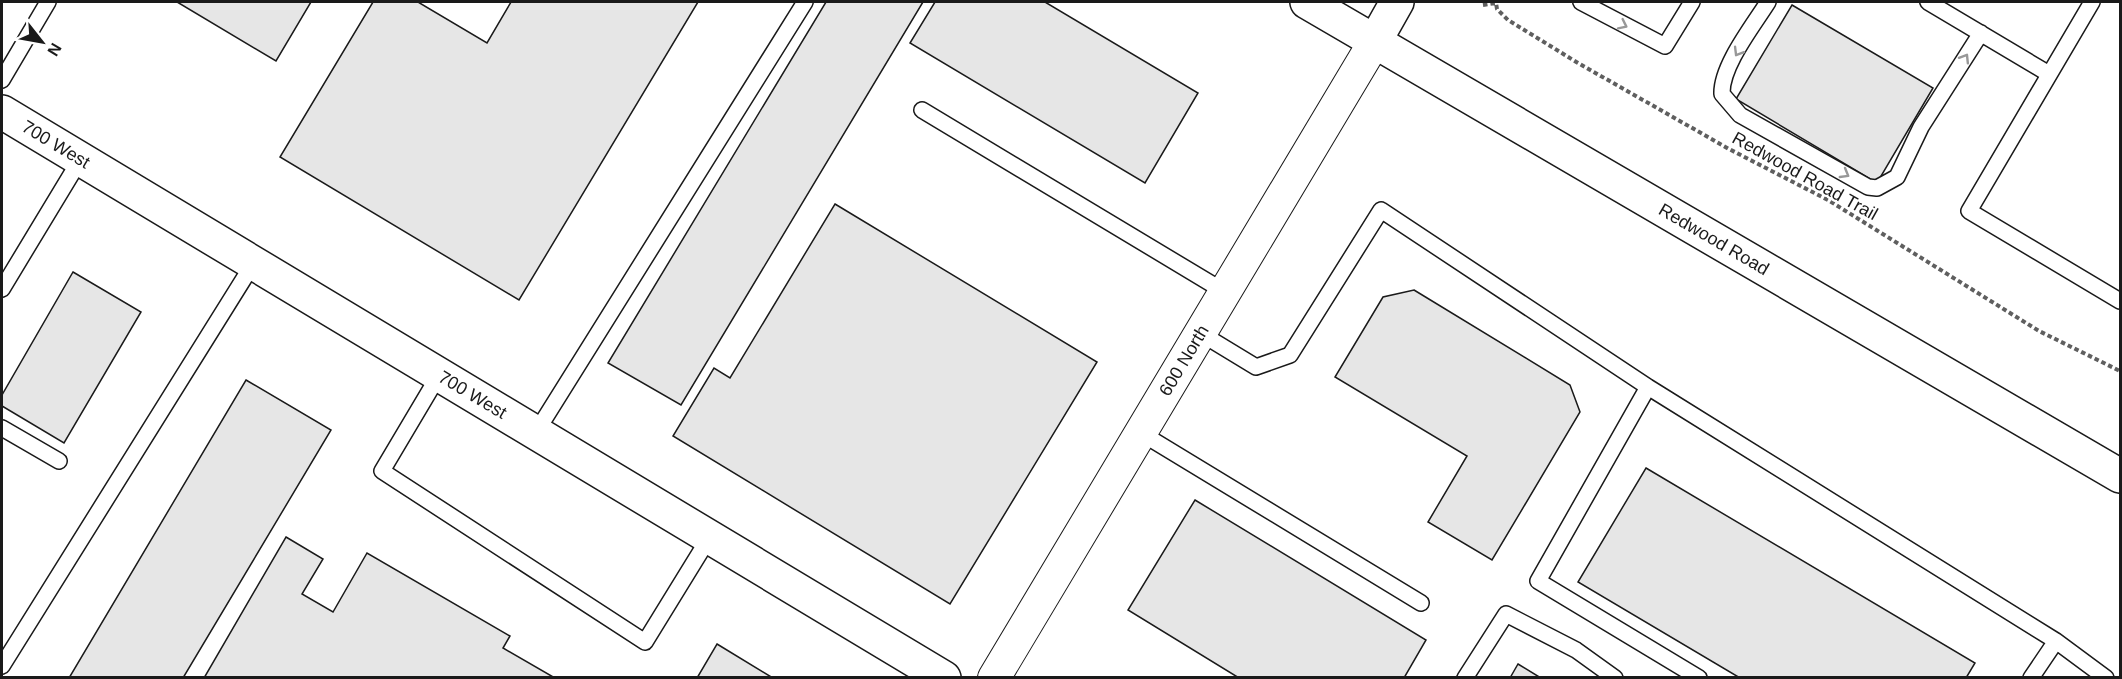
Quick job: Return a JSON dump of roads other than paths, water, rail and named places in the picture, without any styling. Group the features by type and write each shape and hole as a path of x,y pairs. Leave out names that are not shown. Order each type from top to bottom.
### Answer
{"street":[{"name":"Redwood Road","path":"1307,2 2121,476"},
{"path":"1375,41 1397,2"},
{"name":"600 North","path":"994,678 1375,41"},
{"name":"700 West","path":"2,112 944,678"}],"lane":[{"path":"2,80 48,2"},
{"path":"535,434 805,2"},
{"path":"1581,2 1665,46 1692,2"},
{"path":"1768,2 1728,69 1722,83 1722,94 1740,115 1868,187 1876,188 1897,177 1921,127 1981,33"},
{"path":"1928,2 2049,74"},
{"path":"2092,2 1969,211 2121,301"},
{"path":"922,110 1225,292"},
{"path":"2,289 80,160"},
{"path":"1200,333 1256,367 1290,355 1381,210 1648,387 2056,641 2106,678"},
{"path":"2,666 253,264"},
{"path":"439,375 382,471 645,642 709,538"},
{"path":"1648,387 1538,581 1699,678"},
{"path":"2,428 59,461"},
{"path":"1141,433 1421,603"},
{"path":"1465,678 1506,614 1576,650 1615,678"},
{"path":"2031,678 2056,641"}]}
